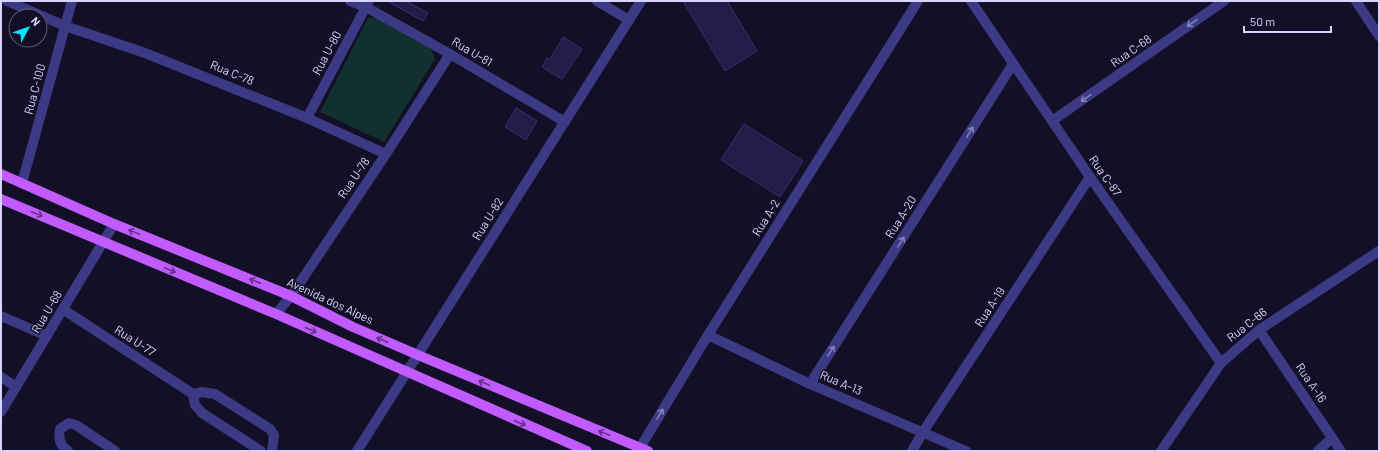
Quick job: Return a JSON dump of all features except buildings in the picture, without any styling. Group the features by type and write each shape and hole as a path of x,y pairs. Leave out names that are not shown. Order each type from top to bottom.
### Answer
{"main road":[{"name":"Avenida dos Alpes","path":"1,174 114,224 291,296 353,327 642,450"},
{"path":"1,199 276,314 587,451"}],"street":[{"name":"Rua C-78","path":"7,1 65,26 145,53 307,118 386,154"},
{"name":"Rua C-100","path":"22,183 72,1"},
{"name":"Rua U-81","path":"350,1 367,4 565,122"},
{"path":"597,1 629,20"},
{"name":"Rua U-82","path":"357,451 641,1"},
{"name":"Rua A-2","path":"642,450 708,335 918,1"},
{"name":"Rua C-68","path":"1052,121 1224,1"},
{"path":"1356,1 1379,36"},
{"name":"Rua C-87","path":"974,2 1013,64 1090,177 1221,363"},
{"name":"Rua U-80","path":"307,118 367,4"},
{"name":"Rua U-78","path":"276,314 291,296 386,154 450,54"},
{"name":"Rua A-20","path":"810,384 1013,64"},
{"name":"Rua A-19","path":"912,451 1090,177"},
{"name":"Rua U-68","path":"1,412 64,310 114,224"},
{"name":"Rua C-66","path":"1161,451 1221,363 1259,330 1379,251"},
{"name":"Rua U-77","path":"64,310 193,394"},
{"path":"1,316 48,336"},
{"name":"Rua A-16","path":"1259,330 1341,451"},
{"name":"Rua A-13","path":"708,335 810,384 966,451"},
{"path":"1,378 16,387"},
{"path":"261,451 202,413 195,405 193,394 202,392 216,394 270,429 274,435 272,451"},
{"path":"68,451 61,444 59,436 60,429 69,423 76,424 115,451"},
{"path":"1318,451 1332,438"}],"green space":[{"path":"379,17 431,49 435,59 384,142 320,112 368,18"}]}
